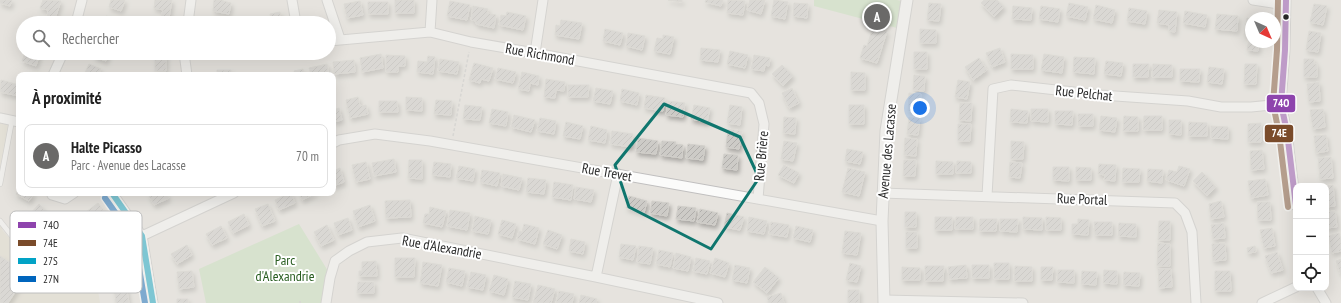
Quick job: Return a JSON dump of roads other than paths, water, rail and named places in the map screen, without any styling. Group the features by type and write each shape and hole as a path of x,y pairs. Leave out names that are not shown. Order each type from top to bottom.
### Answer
{"street":[{"path":"78,16 82,0"},
{"path":"189,16 192,0"},
{"path":"292,0 295,16"},
{"path":"327,0 332,16"},
{"path":"430,32 432,0"},
{"path":"535,53 543,0"},
{"name":"Avenue des Lacasse","path":"884,301 882,193 886,131 907,0"},
{"path":"1253,0 1285,2 1285,50 1281,104 1287,132 1293,183"},
{"path":"336,27 340,39"},
{"name":"Rue Richmond","path":"336,40 430,32 471,42 751,93"},
{"path":"54,72 60,60"},
{"path":"185,60 187,72"},
{"name":"Rue Pelchat","path":"987,196 993,89 1011,85 1101,95 1188,101 1221,108 1281,104"},
{"name":"Rue Brière","path":"751,93 759,103 764,124 758,199"},
{"path":"0,118 16,121"},
{"name":"Rue Trevet","path":"336,142 375,134 452,144 882,221"},
{"path":"596,277 618,174"},
{"name":"Rue Portal","path":"882,193 1175,203 1185,213 1192,232 1196,303"},
{"path":"55,196 65,199 70,196"},
{"path":"114,196 125,211"},
{"path":"153,303 142,236 228,196"},
{"name":"Rue d'Alexandrie","path":"326,303 330,278 335,261 367,242 402,238 718,303"},
{"path":"1262,303 1293,288"},
{"path":"1319,291 1326,303"},
{"path":"884,301 1023,303"}],"lane":[{"path":"0,184 16,121"},
{"path":"0,221 10,234"}],"place":[{"name":"Halte Picasso","path":"877,17"}],"park label":[{"name":"Parc d'Alexandrie","path":"285,268"}]}
